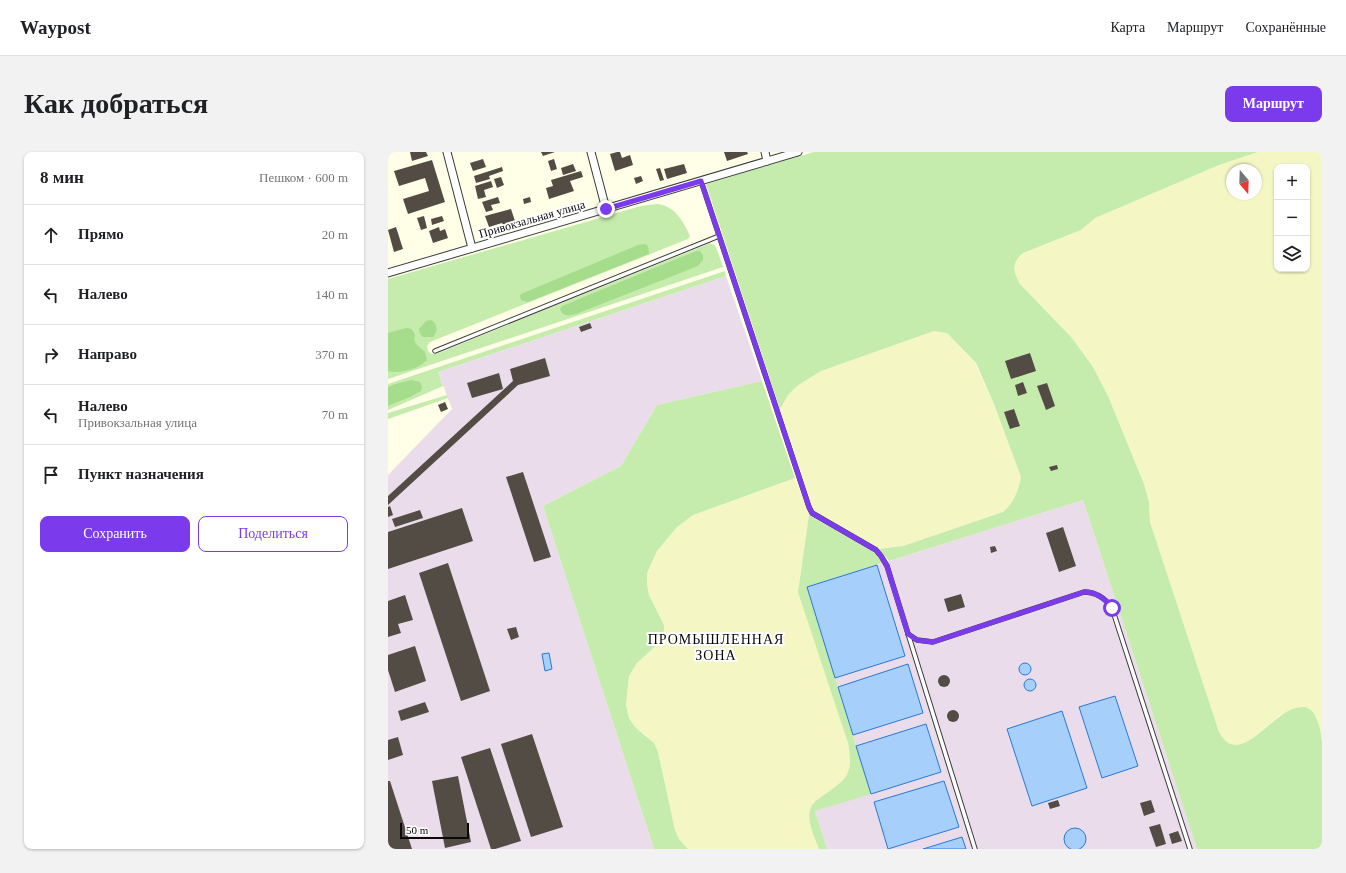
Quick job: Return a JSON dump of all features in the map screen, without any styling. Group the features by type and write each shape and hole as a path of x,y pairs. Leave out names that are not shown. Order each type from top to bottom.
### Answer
{"street":[{"path":"447,152 472,248"},
{"path":"591,152 606,209"},
{"path":"765,152 767,161"},
{"name":"Привокзальная улица","path":"388,273 798,152"}],"lane":[{"path":"701,181 809,507 812,513 876,550 887,566 975,849"},
{"path":"435,351 719,236"},
{"path":"908,634 917,640 933,642 1084,592 1096,594 1106,600 1112,608 1190,849"}],"shaded area":[{"path":"726,276 762,381 657,405 621,466 543,506 654,849 388,849 388,475 452,409 438,372"},
{"path":"1083,500 1197,849 827,849 815,811 871,793 807,587"}],"green space":[{"path":"814,152 1258,152 1219,165 1095,218 1081,230 1023,253 1016,260 1014,267 1020,284 1072,338 1093,367 1108,396 1144,484 1149,502 1150,522 1219,732 1228,743 1237,745 1248,741 1281,715 1293,709 1304,707 1312,711 1318,721 1322,742 1322,849 1197,849 1083,500 889,561 879,549 903,546 1003,512 1015,496 1021,477 994,404 976,363 947,333 934,331 821,371 797,386 788,395 780,409 706,184"},
{"path":"1258,152 1322,152 1322,742 1316,717 1280,715 1247,743 1231,745 1223,740 1219,732 1150,522 1149,502 1144,484 1108,396 1093,367 1072,338 1020,284 1016,276 1014,266 1016,259 1023,253 1081,230 1094,218 1219,165"},
{"path":"656,204 668,207 677,214 690,236 688,239 430,342 427,346 428,351 431,354 436,354 710,243 716,247 723,267 388,379 388,279 641,206"},
{"path":"645,244 648,246 649,254 528,302 521,300 521,294 638,245"},
{"path":"696,251 700,251 703,255 703,260 698,266 576,314 566,315 561,312 560,309 562,306"},
{"path":"725,271 726,276 438,372 443,386 388,410 388,384"},
{"path":"431,320 436,325 436,333 433,337 423,337 420,334 419,329 426,321"},
{"path":"410,328 413,331 416,344 425,352 427,360 419,366 409,370 398,372 388,371 388,333"},
{"path":"934,331 947,333 975,363 994,404 1021,477 1019,488 1013,502 1003,512 903,546 879,549 816,512 812,506 780,409 788,395 797,386 821,371"},
{"path":"411,380 420,382 422,387 421,391 388,406 388,387"},
{"path":"762,381 795,478 693,515 677,527 657,551 647,573 649,595 664,625 664,630 659,643 637,663 629,676 626,705 629,718 636,728 654,743 658,752 675,830 679,839 688,849 654,849 543,506 621,466 657,405"},
{"path":"447,395 448,398 388,419 388,413"},
{"path":"795,478 809,515 799,584 848,743 850,759 849,772 836,787 813,803 810,819 819,849 688,849 679,839 675,830 658,752 647,736 636,728 629,717 626,705 629,676 637,663 659,643 664,625 649,595 647,573 657,551 677,527 693,515"},
{"path":"809,515 870,550 876,554 882,563 807,587 871,794 815,811 827,849 819,849 810,825 810,810 815,802 842,781 846,776 849,770 850,754 848,743 798,592"}],"water":[{"path":"877,565 905,656 835,678 807,587"},
{"path":"549,653 552,669 545,671 542,654"},
{"path":"1025,663 1029,665 1031,669 1029,673 1025,675 1021,673 1019,669 1021,665"},
{"path":"908,664 923,713 853,735 838,687"},
{"path":"1030,679 1034,681 1036,685 1034,689 1030,691 1026,689 1024,685 1026,681"},
{"path":"1115,696 1138,766 1102,778 1079,707"},
{"path":"1062,711 1087,788 1032,806 1007,729"},
{"path":"926,724 941,772 871,794 856,746"},
{"path":"944,781 959,827 888,849 874,802"},
{"path":"1075,828 1083,831 1086,839 1083,847 1075,850 1067,847 1064,839 1067,831"},
{"path":"962,837 966,849 923,849"}],"building":[{"path":"410,152 426,152 428,156 412,161"},
{"path":"541,152 555,152 543,156"},
{"path":"620,152 622,158 630,155 633,165 615,171 610,154"},
{"path":"724,152 747,152 748,154 727,161"},
{"path":"483,159 486,167 473,171 470,163"},
{"path":"554,159 557,169 551,171 548,161"},
{"path":"432,160 445,202 408,214 403,199 429,191 425,178 399,186 394,171"},
{"path":"573,164 576,171 563,175 561,168"},
{"path":"684,164 687,173 667,179 664,169"},
{"path":"502,167 503,171 489,176 490,179 476,183 474,176"},
{"path":"660,168 664,180 660,181 656,169"},
{"path":"581,171 583,177 570,181 574,191 549,199 546,188 553,186 551,180"},
{"path":"641,176 643,181 636,184 634,178"},
{"path":"501,177 504,185 497,188 494,179"},
{"path":"491,181 493,187 484,190 486,197 478,199 475,186"},
{"path":"498,197 500,203 491,205 493,210 486,212 482,202"},
{"path":"530,197 531,202 524,204 523,199"},
{"path":"511,209 515,221 489,227 485,216"},
{"path":"424,216 427,228 421,230 417,218"},
{"path":"442,216 444,221 432,225 431,219"},
{"path":"396,227 403,249 394,252 388,230"},
{"path":"439,227 440,231 445,229 448,238 433,243 429,231"},
{"path":"590,323 592,328 581,332 579,327"},
{"path":"1030,353 1036,371 1011,379 1005,361"},
{"path":"545,358 550,376 518,385 388,505 388,496 513,381 510,369"},
{"path":"499,373 503,389 472,398 467,383"},
{"path":"1023,382 1027,393 1018,396 1015,385"},
{"path":"1047,383 1055,406 1046,410 1037,386"},
{"path":"445,402 448,409 441,412 438,405"},
{"path":"1014,409 1020,426 1010,429 1004,412"},
{"path":"1057,465 1058,469 1051,471 1049,467"},
{"path":"523,472 551,557 534,562 506,477"},
{"path":"390,506 393,515 388,517 388,507"},
{"path":"462,508 473,541 388,569 388,532"},
{"path":"420,510 423,518 395,527 392,519"},
{"path":"1063,527 1076,566 1059,572 1046,533"},
{"path":"995,546 997,551 991,553 990,547"},
{"path":"448,563 490,691 461,701 419,573"},
{"path":"961,594 965,607 948,612 944,599"},
{"path":"405,595 413,620 398,624 401,633 388,637 388,601"},
{"path":"516,627 519,637 511,640 507,629"},
{"path":"415,646 426,681 395,692 388,670 388,655"},
{"path":"944,675 948,677 950,681 948,685 944,687 940,685 938,681 940,677"},
{"path":"425,702 429,712 401,721 398,711"},
{"path":"953,710 957,712 959,716 957,720 953,722 949,720 947,716 949,712"},
{"path":"532,734 563,827 531,837 501,744"},
{"path":"398,737 403,755 388,760 388,740"},
{"path":"490,748 521,841 495,849 491,849 461,757"},
{"path":"458,776 471,842 445,848 432,781"},
{"path":"388,781 390,781 412,849 388,849"},
{"path":"1058,800 1060,806 1050,809 1048,803"},
{"path":"1151,800 1155,812 1144,816 1140,803"},
{"path":"1160,824 1166,844 1156,847 1149,827"},
{"path":"1178,831 1182,841 1172,844 1169,834"}],"district":[{"name":"ПРОМЫШЛЕННАЯ ЗОНА","path":"716,648"}],"route":[{"path":"606,209 701,181 809,507 812,513 876,550 881,556 887,566 908,634 917,640 933,642 1084,592 1096,594 1106,600 1112,608"}]}
